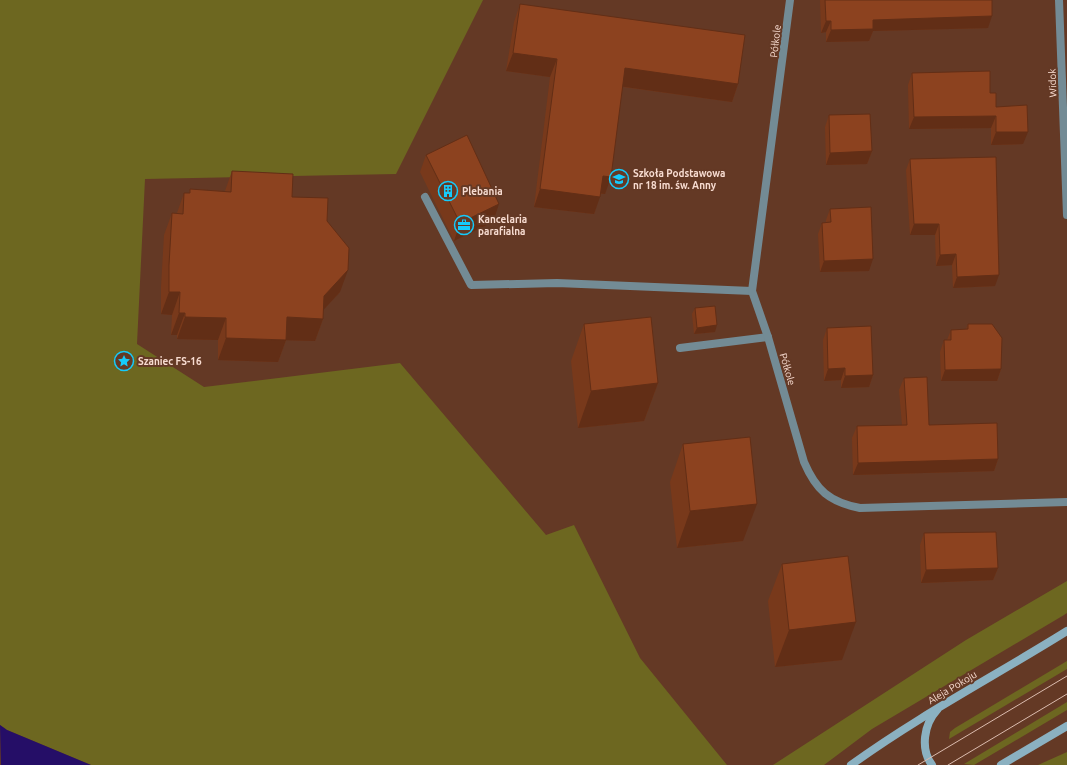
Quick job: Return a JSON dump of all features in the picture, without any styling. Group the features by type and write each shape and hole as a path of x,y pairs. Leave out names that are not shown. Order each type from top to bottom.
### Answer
{"main road":[{"name":"Aleja Pokoju","path":"851,765 886,739 1067,631"},
{"path":"932,765 926,754 926,733 932,716 945,703"},
{"path":"1001,765 1067,726"}],"street":[{"name":"Półkole","path":"790,0 752,290 768,337 804,462 820,490 832,499 860,508 1067,502"},
{"name":"Widok","path":"1059,0 1067,215"},
{"path":"425,197 471,285 557,283 752,290"},
{"path":"680,348 768,337"}],"shaded area":[{"path":"0,0 483,0 396,174 145,179 137,344 204,387 400,363 546,535 574,525 640,658 727,765 91,765 7,730 0,725"},
{"path":"1067,581 1067,613 1064,615 872,729 824,765 773,765 966,640"},
{"path":"1067,661 1067,669 949,739 950,732 955,728"},
{"path":"1067,702 1067,710 974,765 964,764"},
{"path":"0,725 7,730 91,765 1,765"},
{"path":"1067,752 1067,765 1038,765"}],"building":[{"path":"825,0 992,0 992,16 873,20 873,29 831,30 831,21 826,21"},
{"path":"520,4 745,35 738,84 625,68 611,177 603,176 600,197 540,189 557,59 513,53"},
{"path":"990,71 990,93 996,93 996,107 1027,105 1028,132 996,132 996,116 914,117 912,73"},
{"path":"870,114 872,151 830,153 829,115"},
{"path":"467,135 499,204 460,223 426,155"},
{"path":"996,157 999,275 957,277 956,254 940,255 939,224 914,224 910,159"},
{"path":"232,171 293,174 292,197 328,198 327,221 349,248 348,270 324,296 323,319 287,317 286,340 226,338 226,318 185,317 185,313 179,313 180,292 169,292 172,213 183,214 184,193 190,193 190,189 231,192"},
{"path":"871,207 873,259 824,261 822,223 831,222 830,209"},
{"path":"715,306 717,325 697,328 695,308"},
{"path":"651,317 658,383 591,391 584,324"},
{"path":"968,324 992,324 1002,338 1001,369 945,370 944,340 951,340 951,330 968,329"},
{"path":"871,326 873,375 845,376 845,368 828,369 827,328"},
{"path":"927,377 929,425 997,423 998,459 858,463 857,426 907,425 904,378"},
{"path":"750,437 757,504 690,511 683,444"},
{"path":"996,532 998,568 926,570 924,533"},
{"path":"848,556 856,622 789,630 782,564"}],"tram line":[{"path":"918,765 1067,676"},
{"path":"948,765 1067,694"}],"place":[{"name":"Szkoła Podstawowa nr 18 im. św. Anny","path":"619,179"},
{"name":"Plebania","path":"448,191"},
{"name":"Kancelaria parafialna","path":"464,225"},
{"name":"Szaniec FS-16","path":"124,361"}]}
